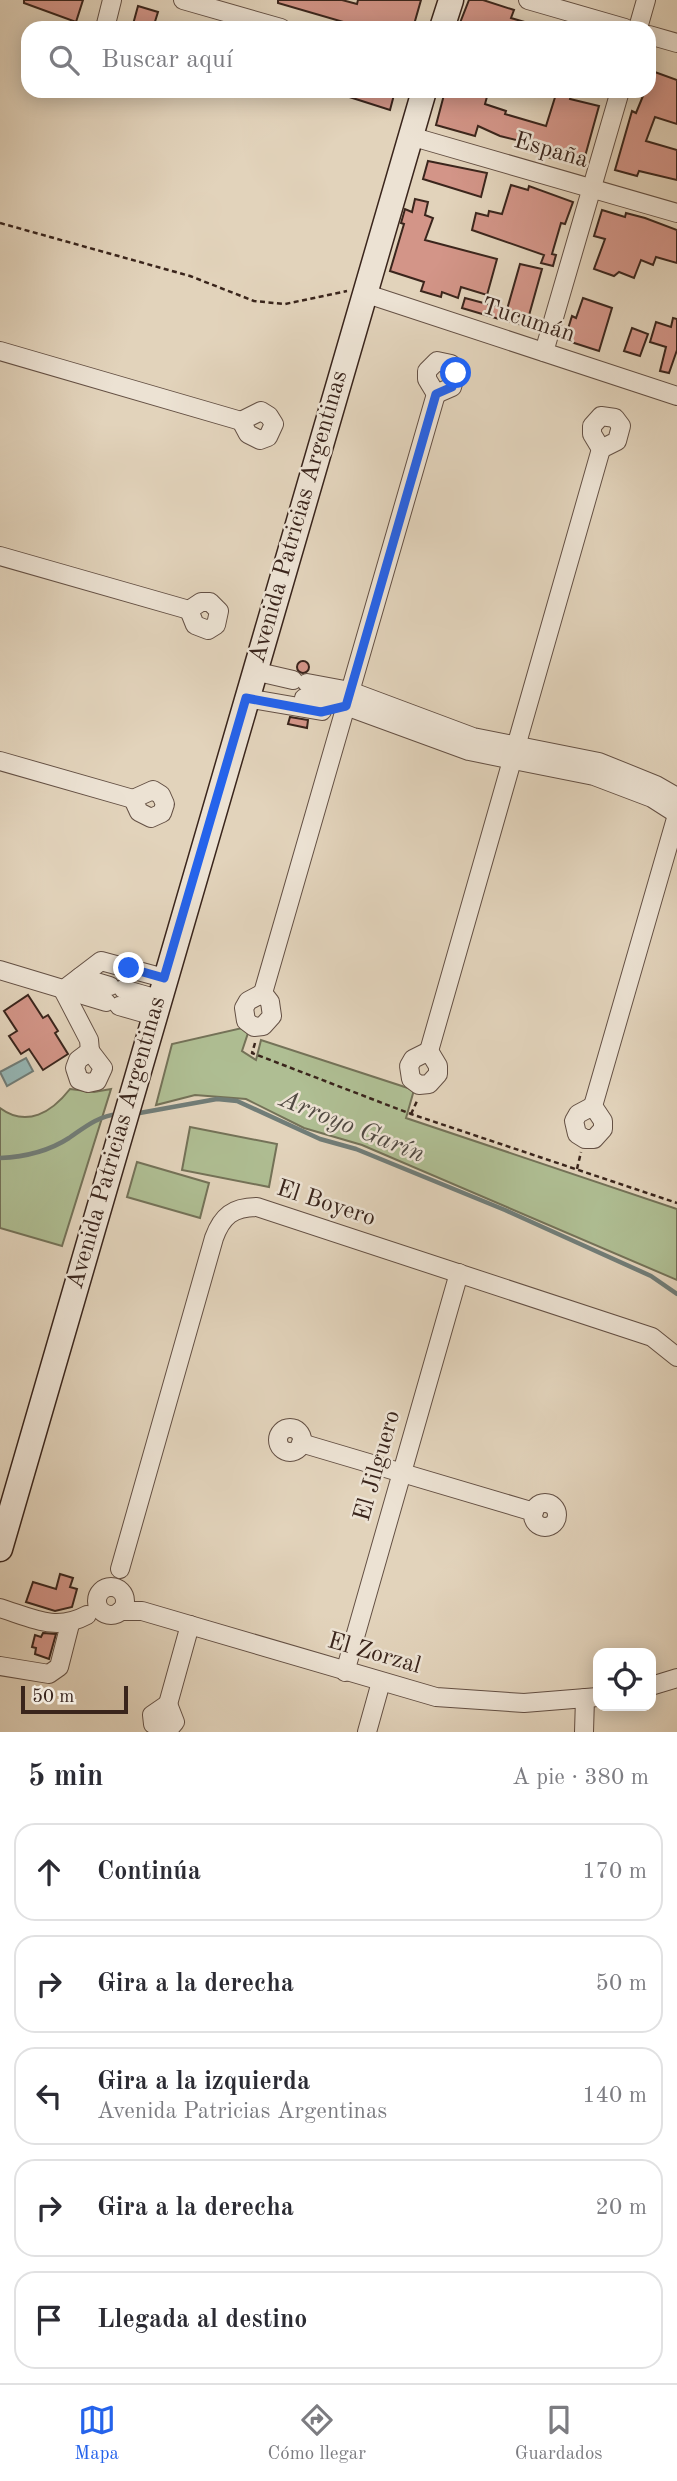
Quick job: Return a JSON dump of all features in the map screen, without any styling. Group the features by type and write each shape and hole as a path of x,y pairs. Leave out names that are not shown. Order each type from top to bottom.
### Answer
{"street":[{"path":"107,21 112,0"},
{"path":"183,0 256,21"},
{"path":"444,21 451,0"},
{"path":"527,0 600,21"},
{"path":"640,21 646,0"},
{"path":"656,37 677,43"},
{"name":"Avenida Patricias Argentinas","path":"0,1549 422,98"},
{"path":"544,352 618,98"},
{"name":"España","path":"411,136 677,213"},
{"name":"Tucumán","path":"364,293 677,396"},
{"path":"0,351 241,421"},
{"path":"259,1027 246,1021 244,1008 248,1002 263,993 436,394"},
{"path":"429,1051 601,449"},
{"path":"0,556 188,610"},
{"path":"250,685 299,689 348,699 470,751 515,752 599,762 656,785 677,797"},
{"path":"250,685 321,712 348,699"},
{"path":"515,752 594,776 652,799 677,814 593,1106"},
{"path":"0,761 133,799"},
{"path":"63,990 101,961 159,998"},
{"path":"0,970 63,990 159,998"},
{"path":"80,977 115,996"},
{"path":"63,990 89,1040 90,1051"},
{"name":"El Boyero","path":"106,1603 120,1569 214,1238 223,1219 243,1207 257,1207 652,1337 677,1357"},
{"name":"El Jilguero","path":"345,1672 459,1273"},
{"path":"301,1443 534,1512"},
{"path":"0,1608 55,1625 70,1624 106,1603"},
{"name":"El Zorzal","path":"106,1603 142,1611 381,1682 462,1701 524,1703 592,1698"},
{"path":"0,1666 49,1674 55,1671 70,1624"},
{"path":"168,1704 190,1625"},
{"path":"656,1684 677,1678"},
{"path":"367,1732 381,1682"},
{"path":"584,1732 592,1698"}],"path":[{"path":"0,223 190,276 254,301 285,304 348,291 364,293"},
{"path":"259,1027 252,1053 435,1122 677,1203"}],"green space":[{"path":"242,1028 248,1033 242,1051 256,1060 261,1040 414,1090 406,1118 677,1209 677,1280 362,1145 304,1128 246,1099 195,1095 156,1105 172,1044"},
{"path":"70,1089 94,1092 111,1089 62,1246 0,1228 0,1108 20,1117 38,1115 55,1104"},
{"path":"190,1127 277,1144 269,1187 182,1170"},
{"path":"137,1162 209,1183 200,1218 127,1197"}],"water":[{"path":"26,1058 33,1071 7,1086 0,1072"}],"building":[{"path":"24,0 83,0 76,21 24,3"},
{"path":"278,0 342,0 357,4 358,0 421,0 415,21 340,21 278,3"},
{"path":"469,0 483,0 514,10 511,18 521,21 461,21"},
{"path":"138,6 158,12 155,21 134,21"},
{"path":"656,72 677,80 677,124 655,117 646,141 677,150 677,180 639,171 637,176 615,170 632,111 636,113 642,98 656,98"},
{"path":"352,98 393,98 390,110"},
{"path":"443,98 487,98 485,104 506,111 505,114 546,126 555,98 570,98 599,106 584,160 560,153 557,160 539,154 541,146 500,136 478,126 475,136 436,125"},
{"path":"428,161 487,173 481,197 423,179"},
{"path":"511,185 528,190 529,186 573,202 565,224 561,223 552,254 556,255 553,266 541,263 544,255 472,230 476,213 488,216 489,211 502,214"},
{"path":"415,199 428,202 425,215 433,218 425,240 497,259 487,295 461,287 458,298 442,292 441,297 421,291 424,282 390,271 404,224 401,223 405,209 412,212"},
{"path":"602,210 625,217 626,213 645,218 677,230 677,263 656,257 653,265 641,260 634,278 619,272 614,276 594,269 605,239 594,236"},
{"path":"520,264 542,269 526,326 504,320"},
{"path":"465,298 502,308 499,319 462,308"},
{"path":"583,298 612,308 599,351 568,341 571,333 567,332 572,316 576,318"},
{"path":"673,318 677,319 677,350 669,373 660,371 666,347 650,342 656,322 671,327"},
{"path":"632,328 648,334 640,356 624,351"},
{"path":"303,661 309,667 303,673 297,667"},
{"path":"290,717 308,720 307,728 288,724"},
{"path":"28,995 43,1018 48,1015 68,1054 43,1070 29,1049 21,1054 9,1036 17,1031 4,1011"},
{"path":"60,1574 73,1578 70,1587 77,1589 72,1607 55,1611 26,1602 33,1582 56,1589"},
{"path":"43,1633 56,1634 49,1659 35,1654 36,1648 32,1647 35,1635 41,1637"}],"waterway":[{"name":"Arroyo Garín","path":"134,1114 217,1099 237,1101 320,1139 356,1149 505,1210 651,1276 677,1294"},
{"name":"Arroyo Garín","path":"0,1158 44,1150 61,1143 98,1120 118,1114"}],"route":[{"path":"129,968 164,978 246,698 321,712 346,706 436,394 452,387 456,373"}]}
